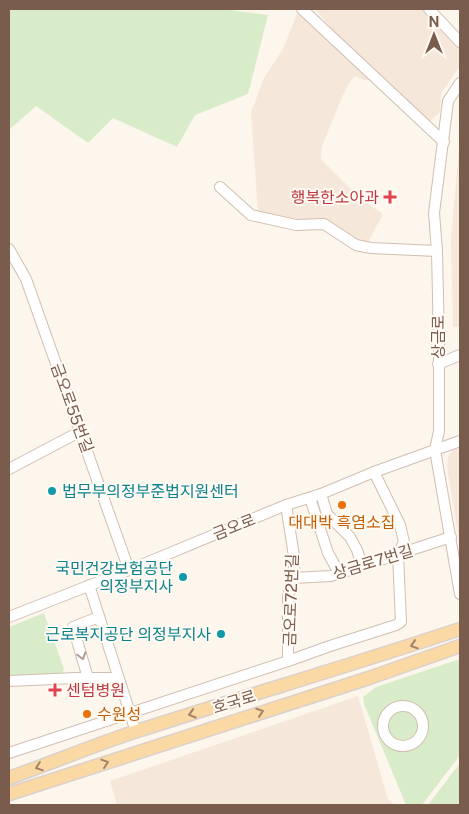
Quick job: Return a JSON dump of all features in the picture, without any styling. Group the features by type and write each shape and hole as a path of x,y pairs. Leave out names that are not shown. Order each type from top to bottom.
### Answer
{"main road":[{"name":"호국로","path":"9,778 86,748 345,668 460,629"},
{"name":"호국로","path":"9,794 369,678 460,646"}],"street":[{"path":"302,9 444,142"},
{"path":"429,9 460,42"},
{"name":"상금로","path":"460,83 448,101 434,213 437,251 439,431 435,450 460,594"},
{"path":"220,187 251,215 296,225 324,224 356,245 371,248 437,251"},
{"name":"금오로55번길","path":"9,250 26,279 130,570"},
{"path":"438,364 460,355"},
{"path":"9,469 81,431"},
{"name":"금오로","path":"9,617 130,570 286,505 321,494 374,472 460,441"},
{"path":"374,472 400,525 404,542 398,554"},
{"path":"321,494 327,514 350,537 362,565"},
{"path":"310,498 328,553 339,573"},
{"name":"금오로72번길","path":"286,505 294,556 293,578 288,598 288,661 401,622 398,554"},
{"name":"상금로7번길","path":"293,578 330,576 451,537"},
{"path":"88,585 136,732"},
{"path":"88,678 73,627 99,617"},
{"path":"9,754 288,661"},
{"path":"9,682 118,678"}],"shaded area":[{"path":"299,9 342,42 315,9 425,9 460,46 460,66 441,93 440,112 429,122 372,81 355,76 342,97 322,146 321,159 362,200 383,214 367,244 357,243 336,226 318,218 285,221 258,213 251,112 264,78 283,49"},
{"path":"460,134 460,327 453,327 451,241"},
{"path":"460,448 460,547 447,467 448,457 453,450"},
{"path":"358,696 388,799 395,805 117,805 110,781"}],"green space":[{"path":"9,9 223,9 268,15 248,94 195,115 177,147 113,118 88,143 36,106 9,130"},
{"path":"44,613 64,669 62,674 9,677 9,627"},
{"path":"460,659 460,755 422,805 406,805 364,704 363,697 376,687"},
{"path":"460,763 460,805 428,805"}],"place":[{"name":"행복한소아과","path":"390,197"},
{"name":"법무부의정부준법지원센터","path":"52,491"},
{"name":"대대박 흑염소집","path":"342,505"},
{"name":"국민건강보험공단 의정부지사","path":"183,577"},
{"name":"근로복지공단 의정부지사","path":"221,634"},
{"name":"센텀병원","path":"55,690"},
{"name":"수원성","path":"87,714"}]}
